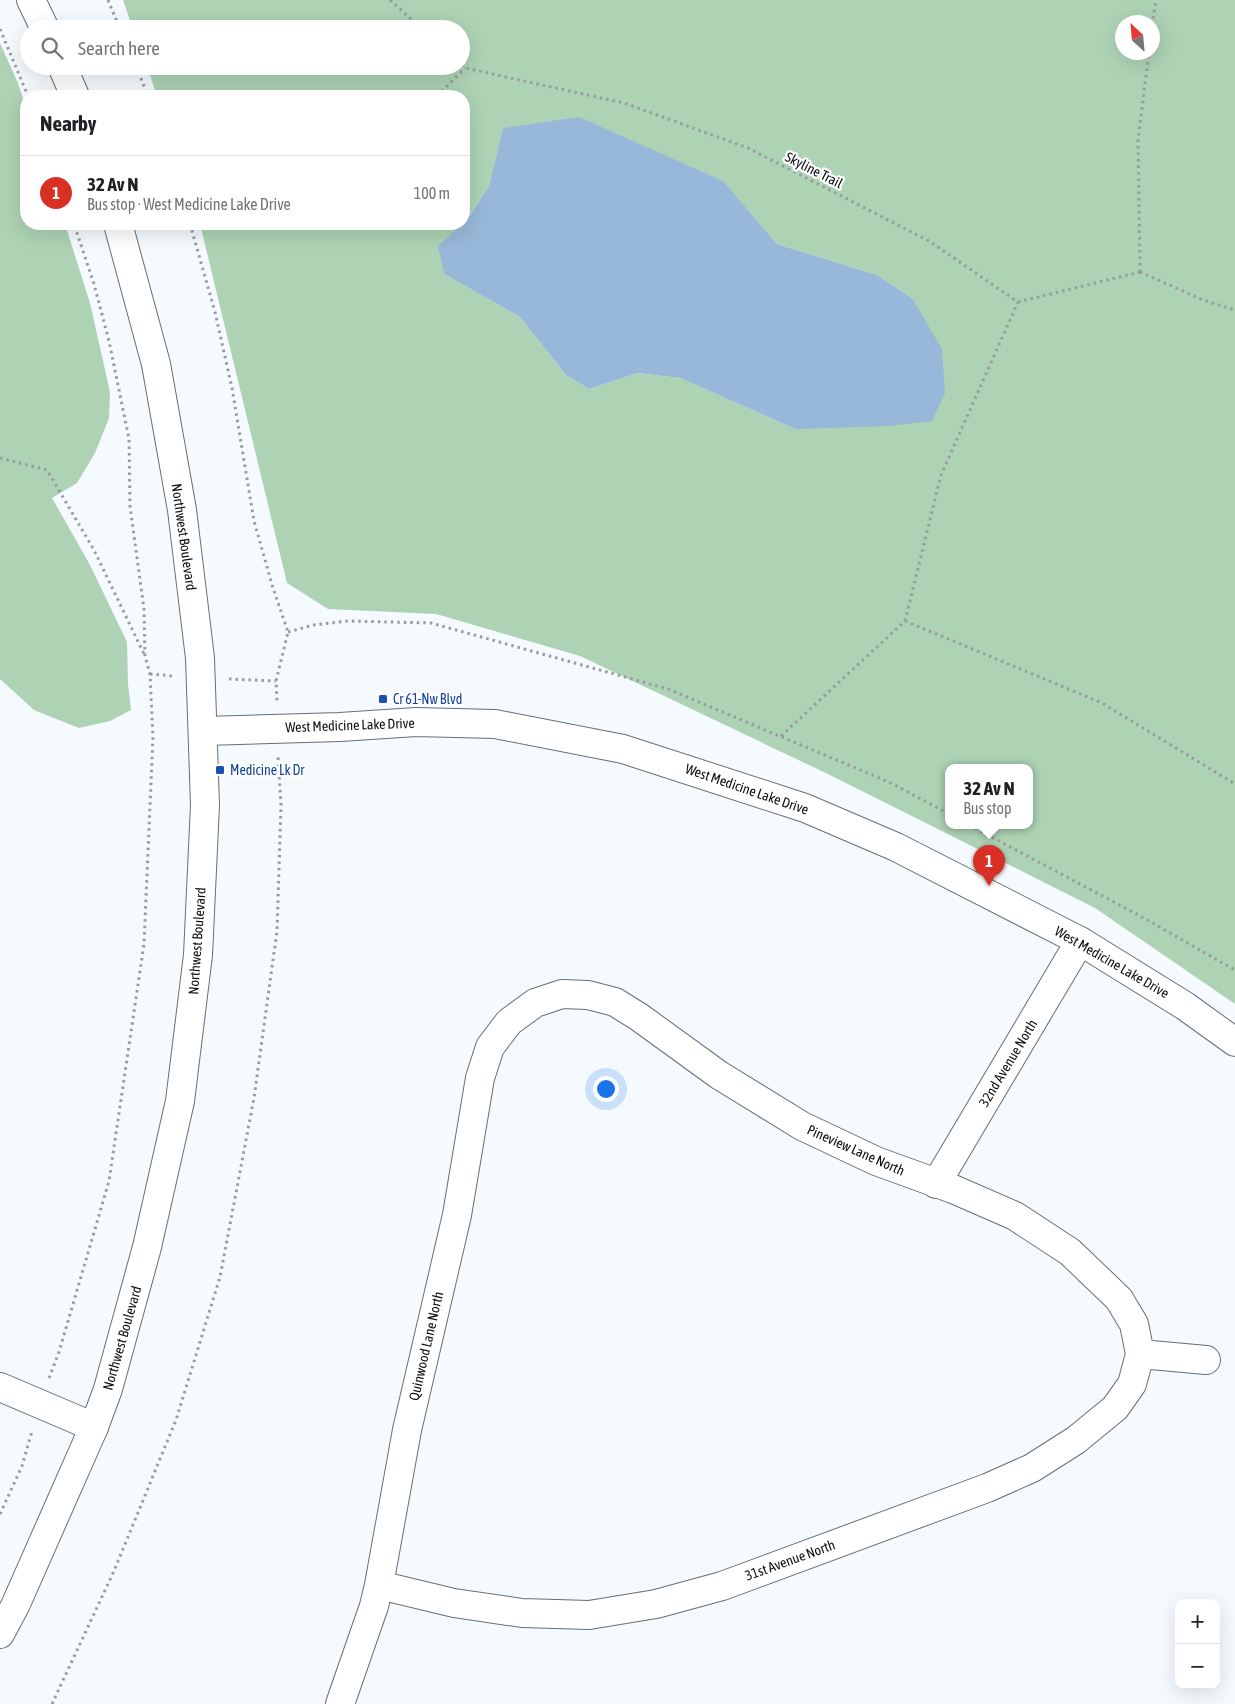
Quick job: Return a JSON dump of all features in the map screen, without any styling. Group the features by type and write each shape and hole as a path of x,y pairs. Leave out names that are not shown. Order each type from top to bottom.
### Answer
{"street":[{"path":"31,0 40,20"},
{"path":"66,75 72,90"},
{"name":"Northwest Boulevard","path":"0,1634 15,1606 94,1427 108,1389 147,1247 180,1101 198,955 206,805 200,658 182,510 156,364 120,230"},
{"name":"West Medicine Lake Drive","path":"204,731 340,727 416,722 496,724 623,749 805,808 896,847 1080,941 1186,1006 1235,1042"},
{"name":"32nd Avenue North","path":"936,1184 1080,941"},
{"name":"Pineview Lane North","path":"535,1003 562,994 588,995 615,1002 639,1017 719,1075 802,1126 876,1161 954,1189 1015,1216 1070,1252 1119,1299 1134,1324 1140,1354"},
{"name":"Quinwood Lane North","path":"340,1704 374,1606 379,1585 407,1430 457,1215 480,1078 490,1047 509,1022 535,1003"},
{"path":"1140,1354 1206,1360"},
{"name":"31st Avenue North","path":"379,1585 464,1605 522,1613 589,1615 656,1604 722,1586 987,1488 1032,1468 1076,1440 1115,1408 1132,1384 1140,1354"},
{"path":"0,1387 94,1427"}],"path":[{"path":"108,0 116,20"},
{"path":"390,0 412,20"},
{"path":"1154,15 1156,0"},
{"path":"0,29 25,90"},
{"path":"1140,272 1138,140 1148,60"},
{"name":"Skyline Trail","path":"470,69 624,103 748,148 929,241 1018,302"},
{"path":"140,75 146,90"},
{"path":"443,90 458,75"},
{"path":"76,230 110,341 129,439 130,506 144,609 145,656"},
{"path":"192,230 215,312 232,388 254,521 288,632 276,681"},
{"path":"781,737 905,621 941,475 1018,302 1140,272 1202,300 1235,310"},
{"path":"0,458 47,470 94,550 145,656 150,674 153,738 142,954 109,1180 59,1352 39,1404 22,1466 0,1514"},
{"path":"288,632 313,625 348,621 431,623 668,689 891,783 945,812"},
{"path":"905,621 1102,703 1235,784"},
{"path":"52,1704 114,1571 176,1420 220,1277 254,1098 277,931 281,805 278,763"},
{"path":"977,829 1142,917 1235,970"}],"green space":[{"path":"123,0 1235,0 1235,1004 1095,908 832,776 580,656 436,614 328,609 287,583 201,230 456,230 439,246 444,274 520,317 566,375 589,389 638,373 680,378 795,429 912,298 877,275 777,244 722,181 503,129 489,186 470,214 470,90 155,90 150,75 470,75 470,20 130,20"},
{"path":"0,43 20,90 20,230 67,230 90,303 110,392 109,418 95,453 77,483 52,498 90,565 127,642 131,710 110,721 79,728 34,710 0,679"}],"water":[{"path":"579,117 723,181 777,244 877,275 912,298 942,349 945,393 932,421 890,426 795,429 680,378 638,373 589,389 566,375 520,317 444,274 438,246 455,230 470,230 470,215 489,186 503,128"}],"place":[{"name":"Cr 61-Nw Blvd","path":"383,699"},
{"name":"Medicine Lk Dr","path":"220,770"},
{"name":"32 Av N","path":"989,886"}]}
